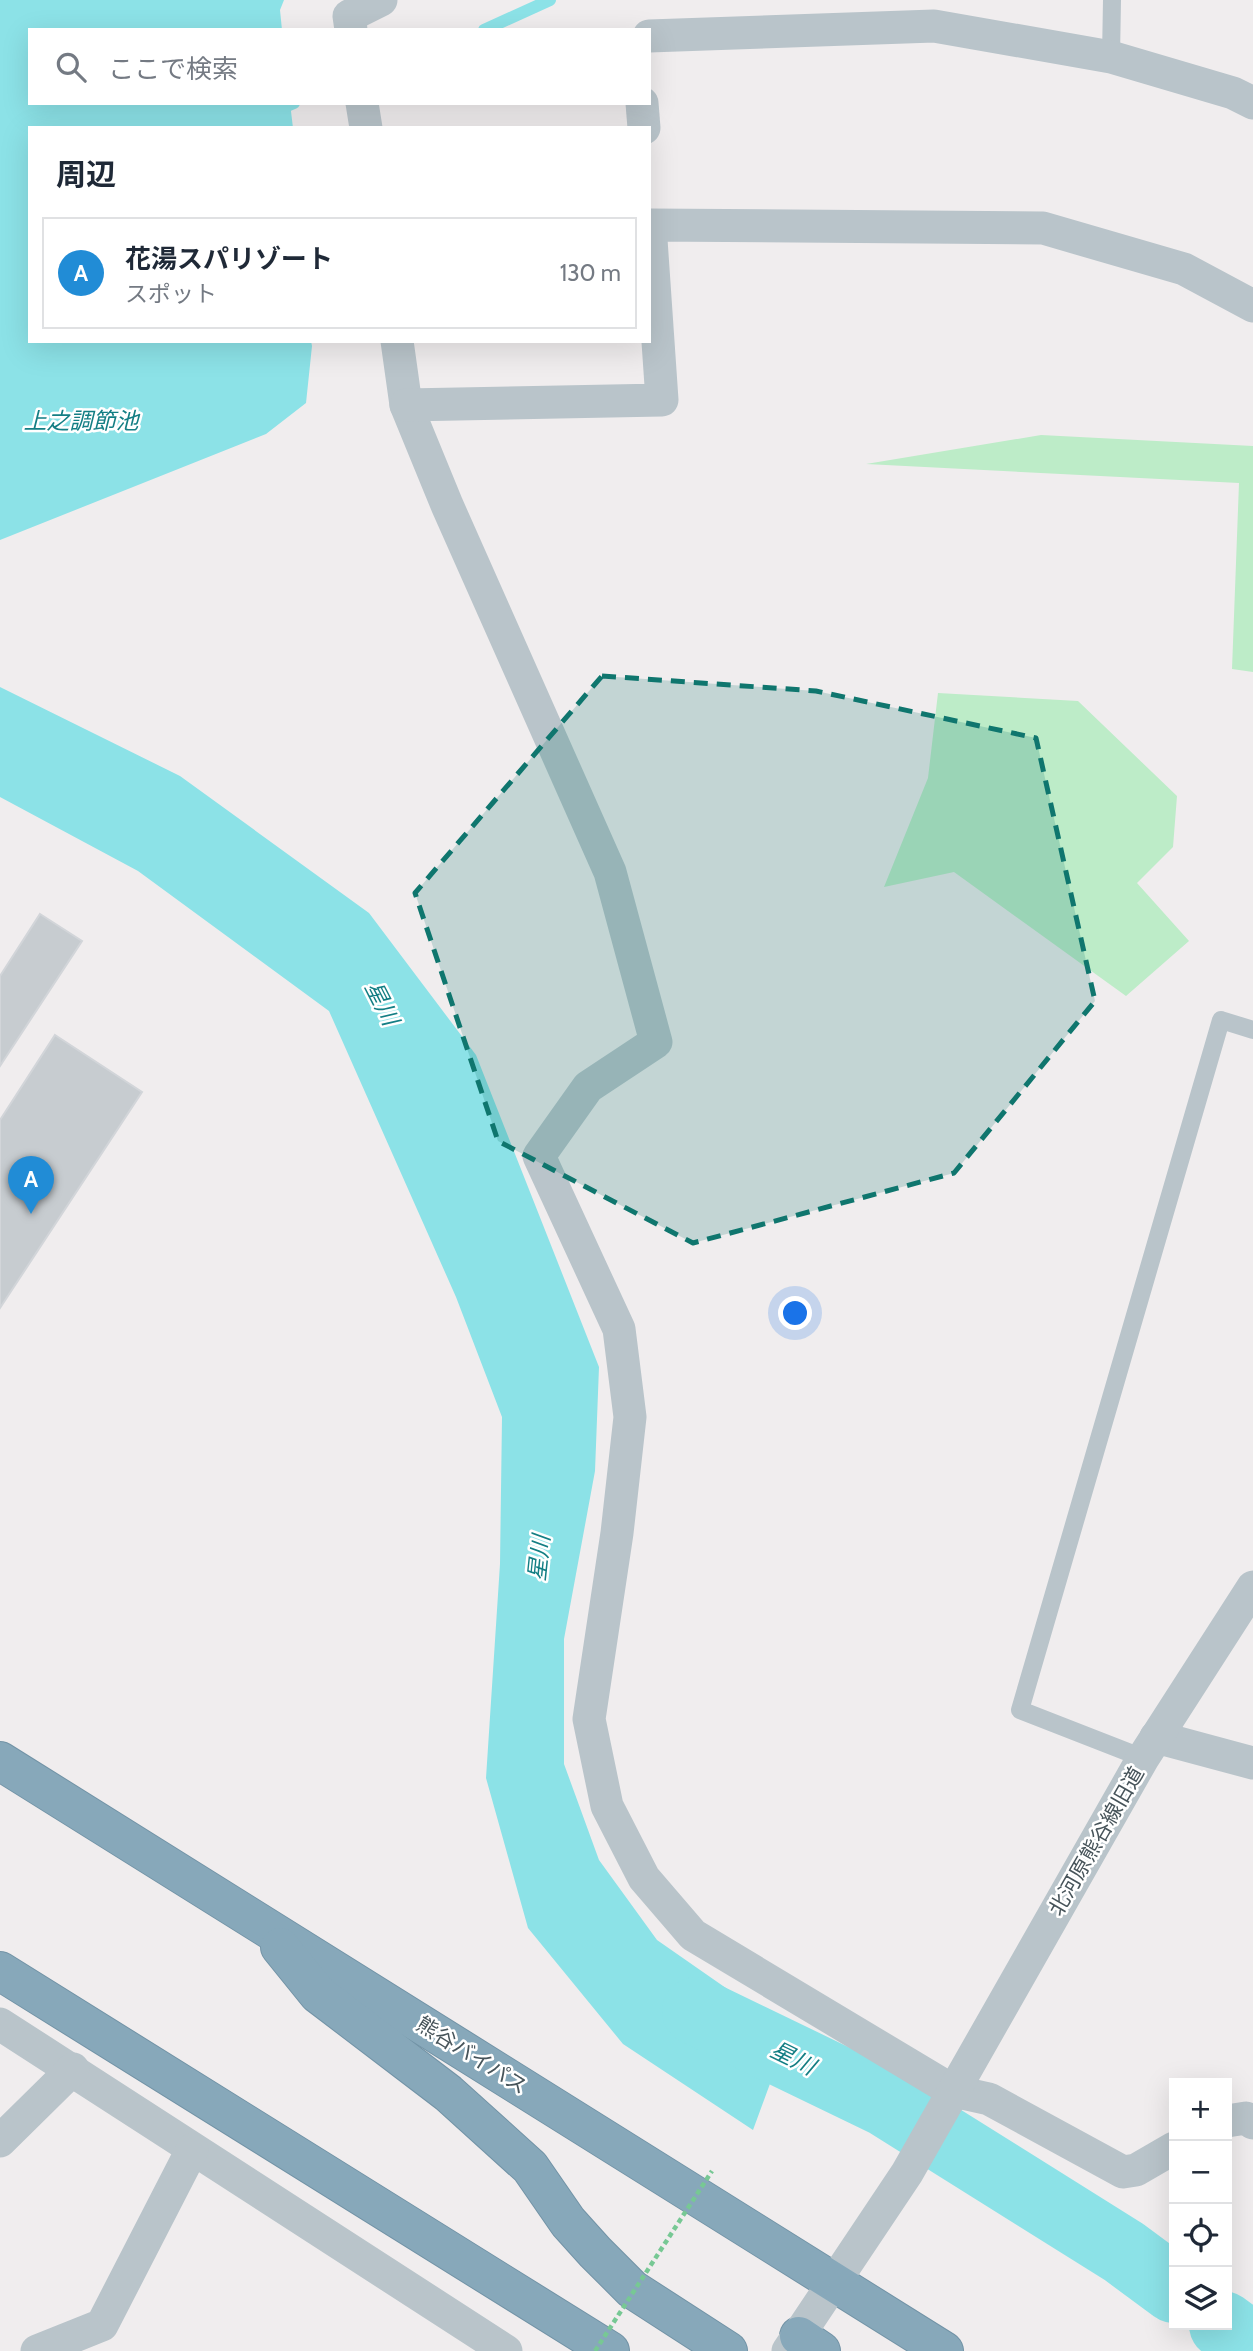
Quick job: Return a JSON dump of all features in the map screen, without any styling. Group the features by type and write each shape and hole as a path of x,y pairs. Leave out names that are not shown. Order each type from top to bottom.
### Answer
{"highway":[{"name":"熊谷バイパス","path":"0,1761 944,2351"},
{"path":"261,1923 318,1994 448,2093 530,2167 568,2222 632,2289 728,2351"},
{"path":"0,1971 610,2351"}],"street":[{"path":"351,28 349,16 381,0"},
{"path":"651,36 934,26 1111,57 1233,93 1253,103"},
{"path":"362,105 366,126"},
{"path":"642,105 644,126"},
{"path":"651,216 1043,228 1184,268 1253,306"},
{"path":"406,405 662,400 651,231"},
{"path":"397,343 406,405 447,506 610,872 656,1042 588,1087 539,1156 619,1329 630,1417 617,1533 589,1719 607,1806 644,1878 693,1935 950,2096 989,2099 1123,2172 1136,2170 1169,2151"},
{"name":"北河原熊谷線旧道","path":"836,2283 907,2173 1150,1747 1253,1587"},
{"path":"1150,1747 1253,1763"},
{"path":"0,2024 501,2350"},
{"path":"0,2141 73,2069"},
{"path":"1232,2120 1245,2118 1253,2123"},
{"path":"37,2351 102,2325 192,2150"},
{"path":"803,2346 836,2283"}],"lane":[{"path":"1111,57 1112,0"},
{"path":"1150,1747 1020,1710 1221,1020 1253,1030"}],"path":[{"path":"595,2351 712,2171"}],"highlighted area":[{"path":"602,676 816,691 1036,738 1095,1001 954,1173 693,1243 498,1141 415,893"}],"green space":[{"path":"1041,435 1253,446 1253,672 1232,669 1239,483 866,464"},
{"path":"938,693 1078,701 1177,796 1173,847 1137,883 1189,941 1126,996 954,872 884,887 928,778"}],"water":[{"name":"上之調節池","path":"0,0 284,0 280,10 282,28 28,28 28,105 290,105 293,126 28,126 28,343 311,343 312,346 306,403 266,434 0,540"},
{"path":"0,687 180,776 369,913 476,1055 599,1367 595,1471 564,1639 564,1764 599,1860 657,1940 789,2032 753,2130 623,2044 528,1928 486,1778 500,1564 502,1417 456,1297 329,1011 138,871 0,797"}],"building":[{"path":"40,914 82,941 0,1066 0,976"},
{"path":"55,1035 142,1092 0,1308 0,1120"}],"waterway":[{"path":"488,28 550,0"},
{"path":"275,111 289,105"},
{"name":"星川","path":"696,2011 886,2103 1124,2252 1169,2285"},
{"name":"星川","path":"1230,2330 1253,2347"}],"place":[{"name":"花湯スパリゾート","path":"31,1214"}]}
